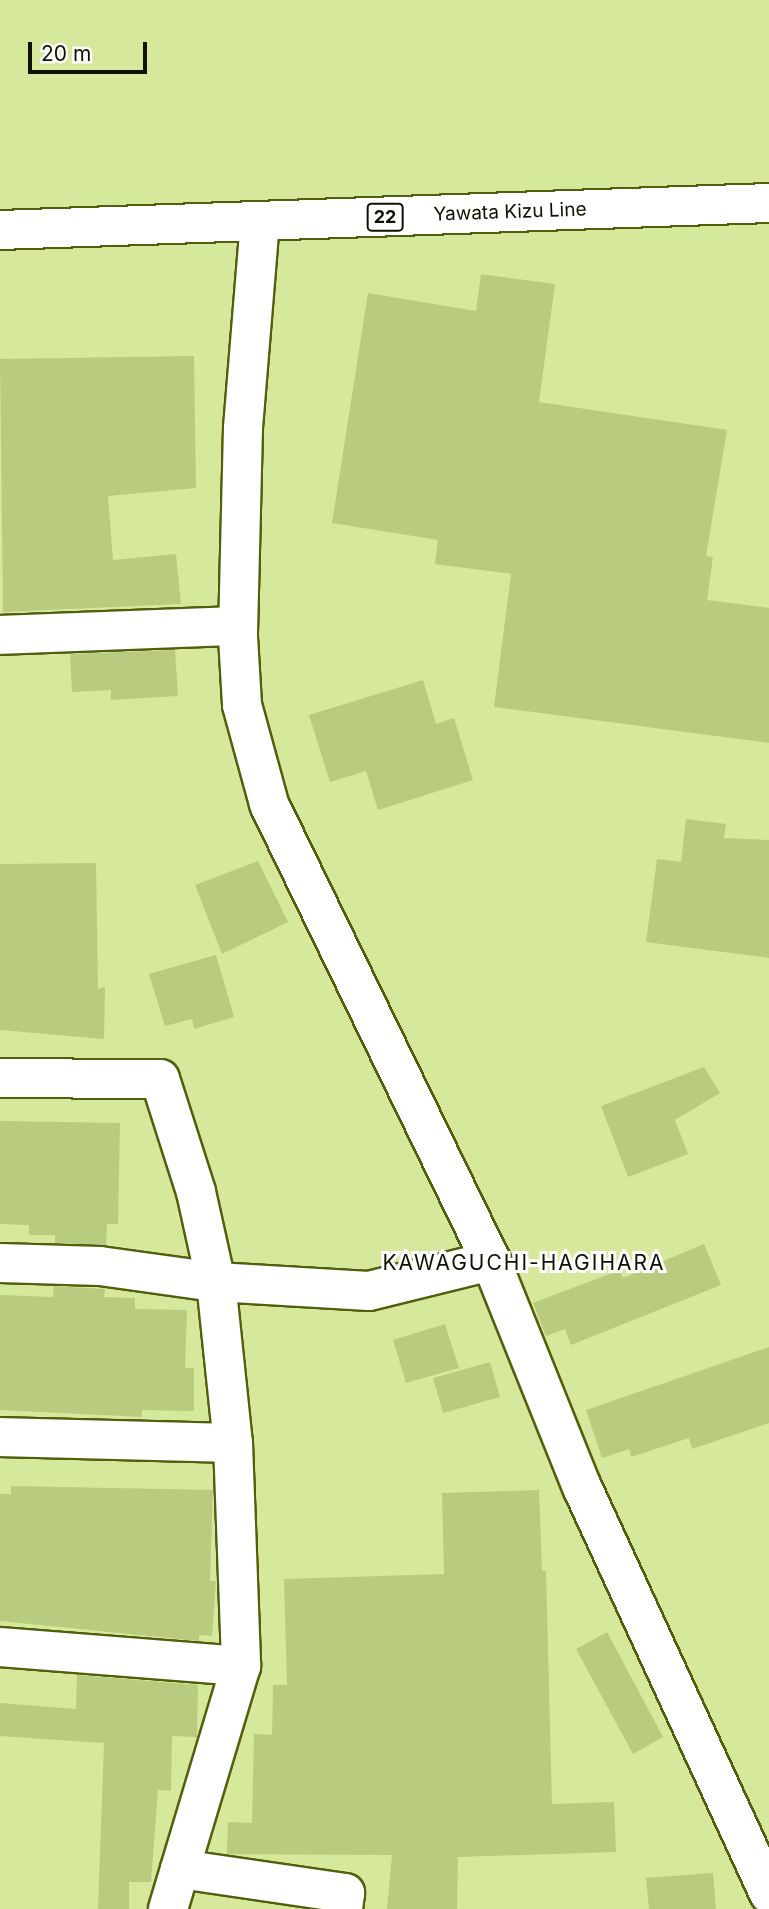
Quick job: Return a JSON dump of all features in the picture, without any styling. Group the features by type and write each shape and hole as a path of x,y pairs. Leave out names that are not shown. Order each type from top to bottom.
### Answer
{"street":[{"name":"Yawata Kizu Line","path":"0,230 769,203"},
{"path":"260,221 243,428 238,626 242,705 269,804 491,1261 582,1487 769,1894"},
{"path":"0,635 238,626"},
{"path":"0,1078 160,1079 196,1192 216,1282 233,1443 241,1666 168,1909"},
{"path":"0,1263 100,1266 216,1282 369,1291 491,1261"},
{"path":"0,1437 233,1443"},
{"path":"0,1647 241,1666"},
{"path":"180,1870 345,1893 343,1909"}],"building":[{"path":"481,274 555,284 539,402 727,430 706,556 713,557 707,600 769,608 769,743 494,707 511,574 435,564 438,540 332,523 368,293 476,311"},
{"path":"194,356 196,488 108,496 113,560 176,554 181,604 3,612 0,359"},
{"path":"175,650 178,696 111,700 111,690 72,692 70,654"},
{"path":"423,680 436,724 454,718 473,780 378,810 366,771 330,782 309,715"},
{"path":"686,819 726,824 724,838 769,840 769,958 646,942 657,859 681,862"},
{"path":"258,861 288,922 222,954 195,885"},
{"path":"96,863 98,989 105,987 104,1039 0,1030 0,864"},
{"path":"216,955 234,1017 194,1029 192,1019 165,1026 149,974"},
{"path":"704,1067 720,1093 675,1120 688,1154 628,1177 601,1106"},
{"path":"0,1121 120,1123 118,1224 107,1224 106,1245 55,1243 55,1235 29,1235 29,1225 0,1224"},
{"path":"704,1244 721,1285 571,1345 565,1329 546,1336 533,1303 620,1270 623,1278"},
{"path":"54,1286 105,1289 104,1297 135,1298 135,1309 187,1310 185,1368 194,1368 194,1411 142,1410 142,1417 0,1410 0,1295 53,1297"},
{"path":"445,1324 459,1368 406,1383 393,1340"},
{"path":"769,1347 769,1423 692,1449 689,1438 631,1457 629,1449 602,1458 586,1410"},
{"path":"490,1362 500,1397 443,1413 433,1378"},
{"path":"11,1486 213,1490 210,1581 216,1581 212,1636 199,1635 199,1641 0,1621 0,1494 11,1494"},
{"path":"539,1490 542,1571 546,1571 552,1804 614,1802 616,1852 458,1857 457,1909 387,1909 392,1855 227,1854 228,1822 252,1823 254,1734 272,1735 273,1685 287,1685 284,1579 444,1574 442,1493"},
{"path":"607,1632 663,1737 633,1754 576,1649"},
{"path":"77,1675 198,1685 197,1737 172,1736 171,1791 158,1790 151,1882 129,1882 129,1909 98,1909 104,1743 0,1736 0,1703 76,1709"},
{"path":"713,1873 716,1909 649,1909 646,1878"}],"district":[{"name":"KAWAGUCHI-HAGIHARA","path":"524,1263"}]}
